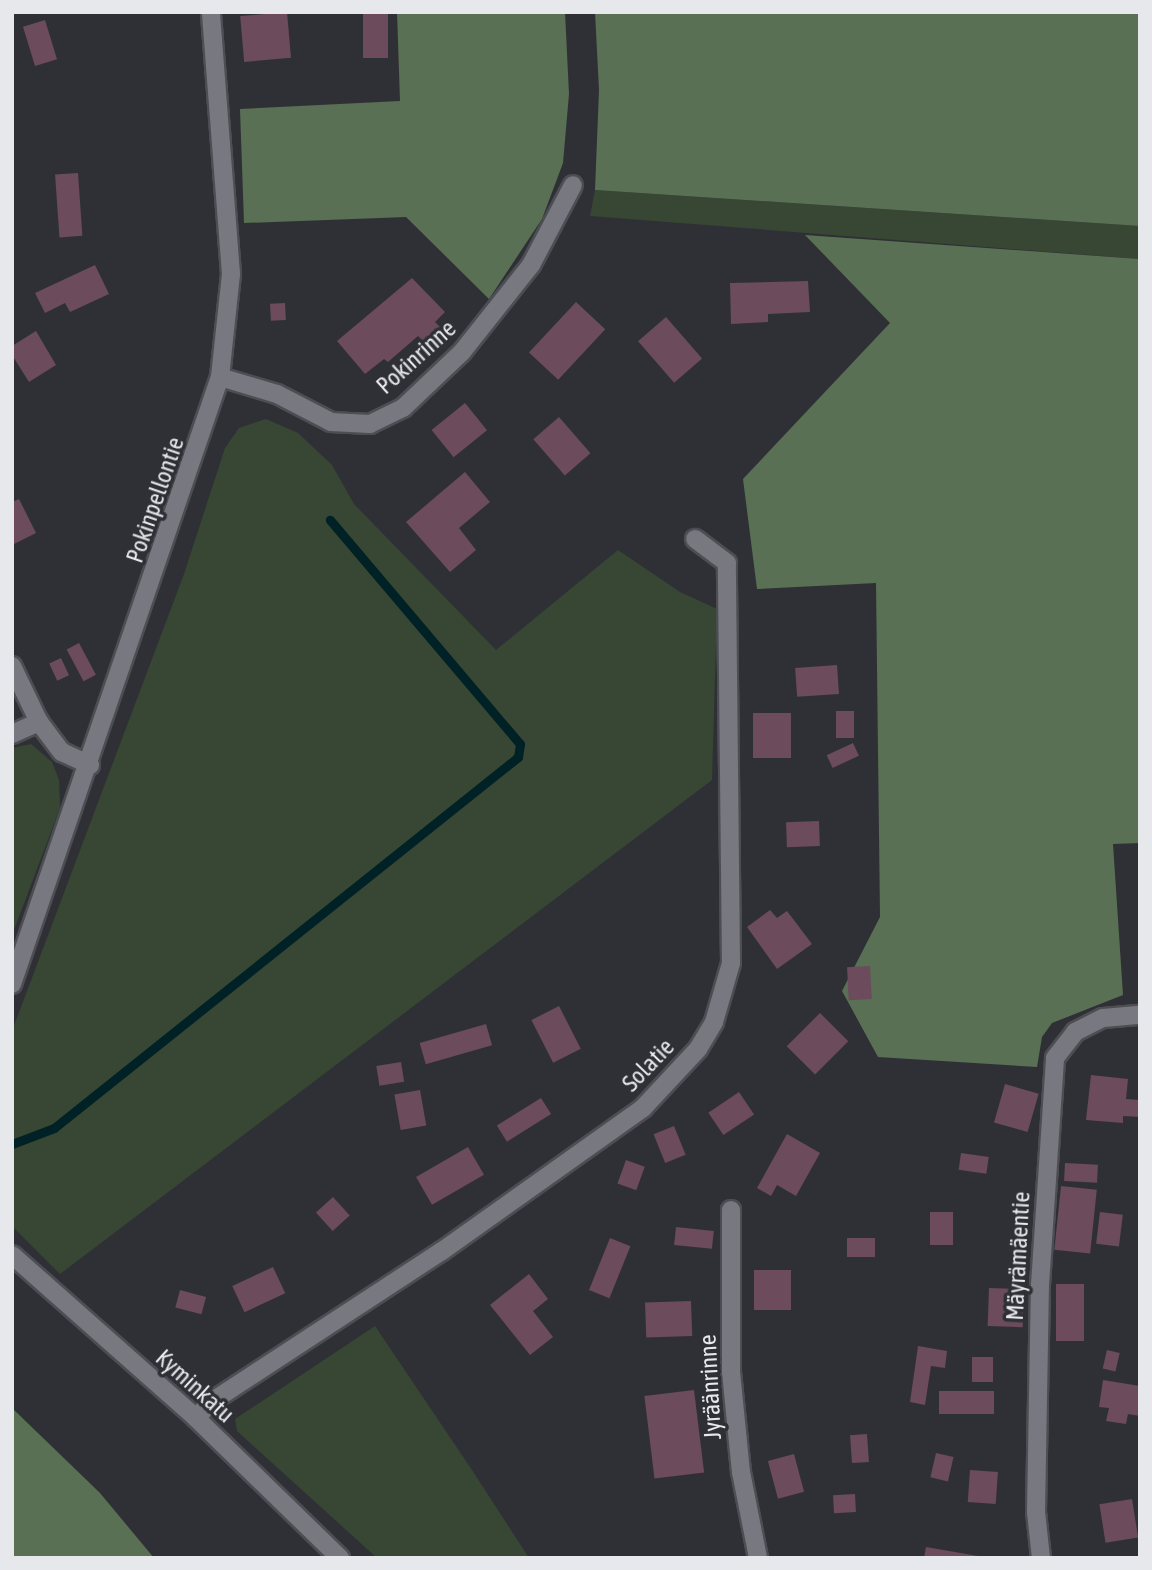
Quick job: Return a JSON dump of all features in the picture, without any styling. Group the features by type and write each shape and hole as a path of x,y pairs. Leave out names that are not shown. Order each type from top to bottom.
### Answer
{"street":[{"name":"Pokinpellontie","path":"12,984 90,765 220,377 231,274 211,12"},
{"name":"Pokinrinne","path":"220,377 277,394 331,422 370,424 403,408 462,352 531,265 573,185"},
{"name":"Solatie","path":"196,1418 211,1402 442,1251 643,1108 698,1049 714,1022 731,963 727,563 695,539"},
{"path":"12,666 39,722 62,752 90,765"},
{"path":"12,734 39,722"},
{"name":"Mäyrämäentie","path":"1041,1558 1036,1512 1040,1285 1055,1058 1075,1032 1103,1018 1140,1015"},
{"name":"Jyräänrinne","path":"731,1210 731,1372 741,1472 758,1558"},
{"name":"Kyminkatu","path":"12,1255 196,1418 340,1558"}],"green space":[{"path":"397,12 565,12 569,94 563,163 542,219 489,299 406,217 244,223 240,109 400,101"},
{"path":"595,12 1140,12 1140,226 595,190 599,90"},
{"path":"595,190 1140,226 1140,259 590,216"},
{"path":"805,235 1140,259 1140,843 1113,844 1123,995 1052,1023 1042,1037 1037,1067 878,1057 842,991 880,917 876,583 757,589 743,479 890,323"},
{"path":"266,419 298,433 332,465 354,504 496,650 618,550 680,592 717,609 712,780 60,1274 12,1226 12,1031 184,574 225,448 239,428"},
{"path":"31,744 52,762 59,780 60,808 12,935 12,748"},
{"path":"375,1326 529,1558 377,1558 237,1431 235,1419"},
{"path":"12,1408 100,1493 154,1558 12,1558"}],"building":[{"path":"287,12 291,58 244,62 240,16"},
{"path":"363,12 388,12 388,58 363,58"},
{"path":"45,20 57,59 35,66 23,27"},
{"path":"78,173 82,236 59,237 55,175"},
{"path":"95,265 109,294 70,312 65,303 45,313 35,293"},
{"path":"412,278 445,312 435,322 440,327 423,341 418,336 388,362 384,359 365,374 337,341"},
{"path":"808,281 810,312 768,314 768,322 731,324 730,283"},
{"path":"576,302 605,329 558,380 529,352"},
{"path":"285,303 286,320 271,321 270,304"},
{"path":"666,317 702,359 674,383 638,341"},
{"path":"36,331 56,365 29,382 12,355 12,346"},
{"path":"465,403 487,430 454,457 432,430"},
{"path":"559,417 590,453 565,476 533,439"},
{"path":"465,472 490,502 459,528 476,550 450,572 406,522"},
{"path":"19,499 36,533 12,545 12,502"},
{"path":"79,643 96,675 84,681 67,650"},
{"path":"61,658 69,675 57,681 49,663"},
{"path":"837,665 839,694 797,697 795,668"},
{"path":"836,711 854,711 854,738 836,738"},
{"path":"753,713 791,713 791,758 753,758"},
{"path":"853,743 859,756 833,768 827,755"},
{"path":"819,821 820,846 787,847 786,822"},
{"path":"770,910 777,918 787,911 812,944 777,969 747,927"},
{"path":"870,966 872,999 849,1000 847,967"},
{"path":"559,1006 581,1049 553,1063 531,1020"},
{"path":"820,1013 848,1041 815,1075 787,1046"},
{"path":"486,1024 492,1045 426,1064 420,1043"},
{"path":"401,1062 404,1082 379,1086 376,1066"},
{"path":"1091,1075 1128,1079 1126,1099 1140,1100 1140,1117 1123,1116 1123,1123 1086,1120"},
{"path":"1005,1084 1039,1094 1028,1132 994,1122"},
{"path":"420,1090 426,1125 401,1130 394,1095"},
{"path":"739,1092 754,1114 723,1135 708,1113"},
{"path":"541,1098 551,1114 507,1142 497,1126"},
{"path":"674,1126 686,1155 665,1163 654,1134"},
{"path":"787,1134 820,1153 796,1196 777,1185 771,1196 757,1188"},
{"path":"468,1147 484,1175 432,1205 416,1177"},
{"path":"961,1153 989,1157 986,1174 959,1170"},
{"path":"626,1160 645,1167 636,1190 617,1183"},
{"path":"1065,1163 1098,1165 1097,1183 1064,1181"},
{"path":"1061,1186 1097,1190 1090,1253 1054,1250"},
{"path":"333,1197 350,1216 333,1231 316,1212"},
{"path":"930,1212 953,1212 953,1245 930,1245"},
{"path":"1100,1212 1123,1215 1119,1247 1096,1244"},
{"path":"676,1227 714,1231 712,1249 674,1245"},
{"path":"610,1238 630,1246 609,1298 589,1290"},
{"path":"847,1238 875,1238 875,1257 847,1257"},
{"path":"273,1267 285,1293 244,1312 232,1286"},
{"path":"754,1270 791,1270 791,1310 754,1310"},
{"path":"529,1274 548,1299 533,1311 553,1337 530,1355 490,1305"},
{"path":"1056,1284 1084,1284 1084,1341 1056,1341"},
{"path":"989,1288 1024,1289 1023,1327 988,1326"},
{"path":"180,1290 206,1297 201,1314 175,1307"},
{"path":"691,1301 692,1336 646,1338 645,1303"},
{"path":"918,1346 947,1351 945,1368 931,1366 925,1405 910,1402"},
{"path":"1107,1350 1120,1353 1115,1371 1103,1369"},
{"path":"972,1357 993,1357 993,1382 972,1382"},
{"path":"1103,1380 1140,1386 1140,1416 1128,1414 1126,1424 1106,1421 1109,1408 1099,1407"},
{"path":"694,1390 704,1472 654,1478 644,1396"},
{"path":"939,1391 994,1391 994,1414 939,1414"},
{"path":"867,1434 869,1462 852,1463 850,1435"},
{"path":"936,1453 954,1457 948,1481 930,1477"},
{"path":"794,1454 804,1492 778,1499 768,1461"},
{"path":"970,1470 998,1472 996,1504 968,1502"},
{"path":"855,1494 856,1512 834,1513 833,1495"},
{"path":"1132,1499 1138,1538 1106,1543 1099,1504"},
{"path":"926,1547 978,1556 978,1558 924,1558"}],"waterway":[{"path":"12,1144 54,1128 518,757 520,744 330,520"}]}
